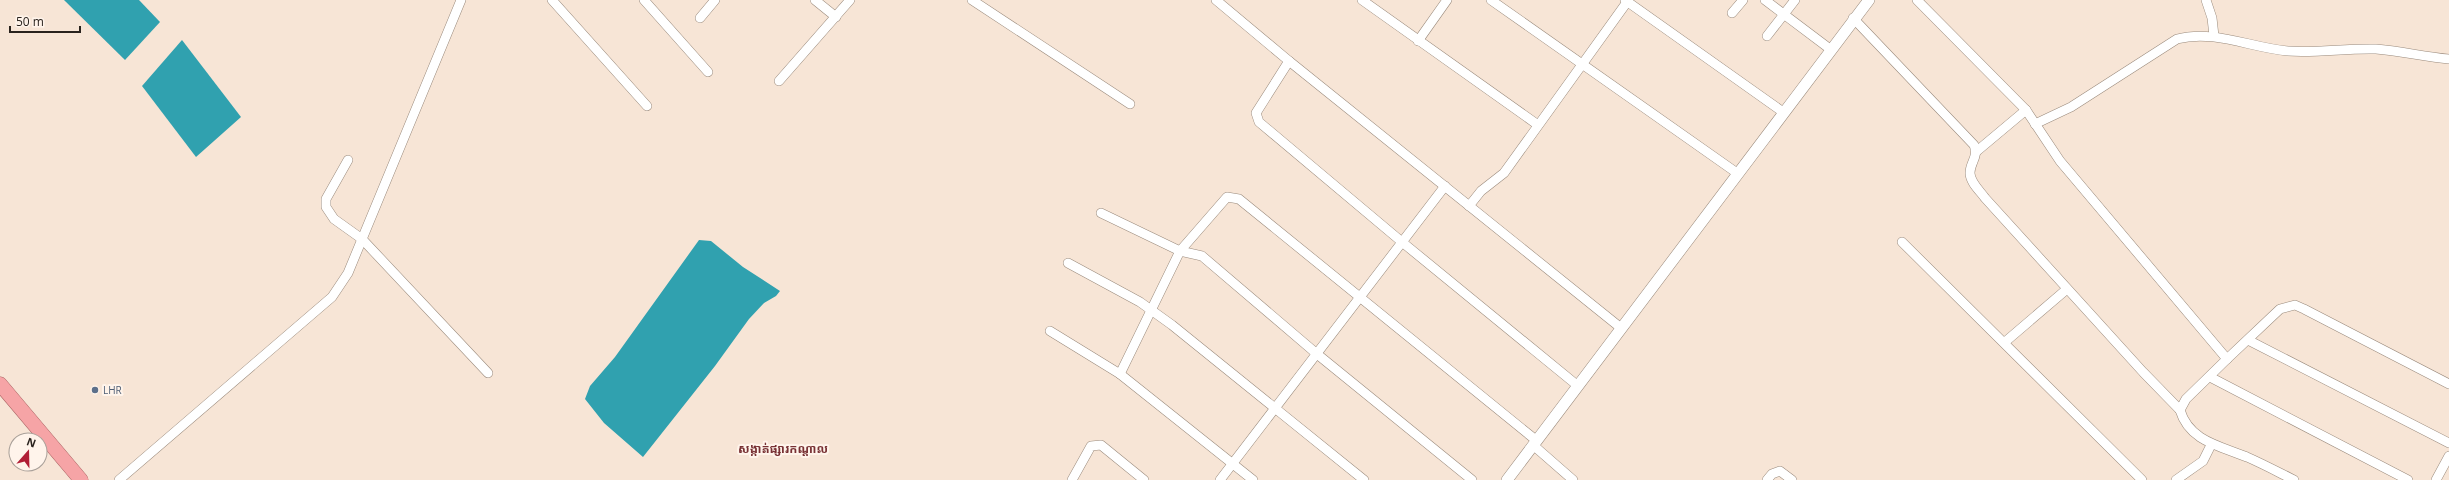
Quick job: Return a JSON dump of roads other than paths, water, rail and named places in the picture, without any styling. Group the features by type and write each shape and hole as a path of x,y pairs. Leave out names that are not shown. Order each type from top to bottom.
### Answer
{"highway":[{"path":"0,384 81,480"}],"street":[{"path":"120,480 332,297 348,273 461,0"},
{"path":"552,0 647,106"},
{"path":"644,0 708,72"},
{"path":"700,18 715,0"},
{"path":"815,0 836,17"},
{"path":"779,80 850,0"},
{"path":"972,0 1130,104"},
{"path":"1216,0 1289,61 1621,328"},
{"path":"1362,0 1538,125"},
{"path":"1418,41 1447,0"},
{"path":"1491,0 1737,173"},
{"path":"1732,13 1742,0"},
{"path":"1765,0 1830,49"},
{"path":"1767,36 1795,0"},
{"path":"1507,480 1853,18 1869,0"},
{"path":"1917,0 2026,110 2060,161 2226,359"},
{"path":"2206,0 2212,18 2214,36"},
{"path":"1469,206 1481,191 1504,173 1626,1 1783,112"},
{"path":"1853,18 1974,145 1977,151 1976,159 1970,171 1972,179 1985,198 2142,372 2180,410 2190,430 2211,445 2247,457 2294,480"},
{"path":"2035,124 2071,107 2177,39 2193,35 2214,36 2250,45 2289,51 2377,50 2449,59"},
{"path":"1289,61 1256,113 1259,122 1402,242 1578,386"},
{"path":"1977,151 2026,110"},
{"path":"348,160 330,188 326,198 326,207 334,219 362,239 488,373"},
{"path":"1220,480 1445,186"},
{"path":"1120,374 1180,251 1227,197 1230,196 1239,200 1360,298 1535,443 1573,480"},
{"path":"1101,213 1180,251 1202,256 1317,354 1472,480"},
{"path":"1902,242 2005,342 2142,480"},
{"path":"1068,263 1152,310 1364,480"},
{"path":"2005,342 2067,289"},
{"path":"2180,410 2186,399 2226,359 2280,309 2295,305 2449,384"},
{"path":"1050,331 1120,374 1253,480"},
{"path":"2248,340 2449,443"},
{"path":"2210,376 2408,480"},
{"path":"1072,480 1091,446 1101,444 1144,480"},
{"path":"2179,479 2203,461 2211,445"},
{"path":"2436,480 2449,456"},
{"path":"1767,480 1772,474 1780,471 1792,480"}],"water":[{"path":"64,0 139,0 160,22 125,60"},
{"path":"182,40 241,117 196,157 142,86"},
{"path":"699,240 711,241 743,267 780,291 776,296 764,303 749,319 715,366 643,457 604,423 585,399 590,386 615,357"}],"place":[{"name":"LHR","path":"95,390"}],"district":[{"name":"សង្កាត់ផ្សារកណ្ដាល","path":"783,448"}]}
